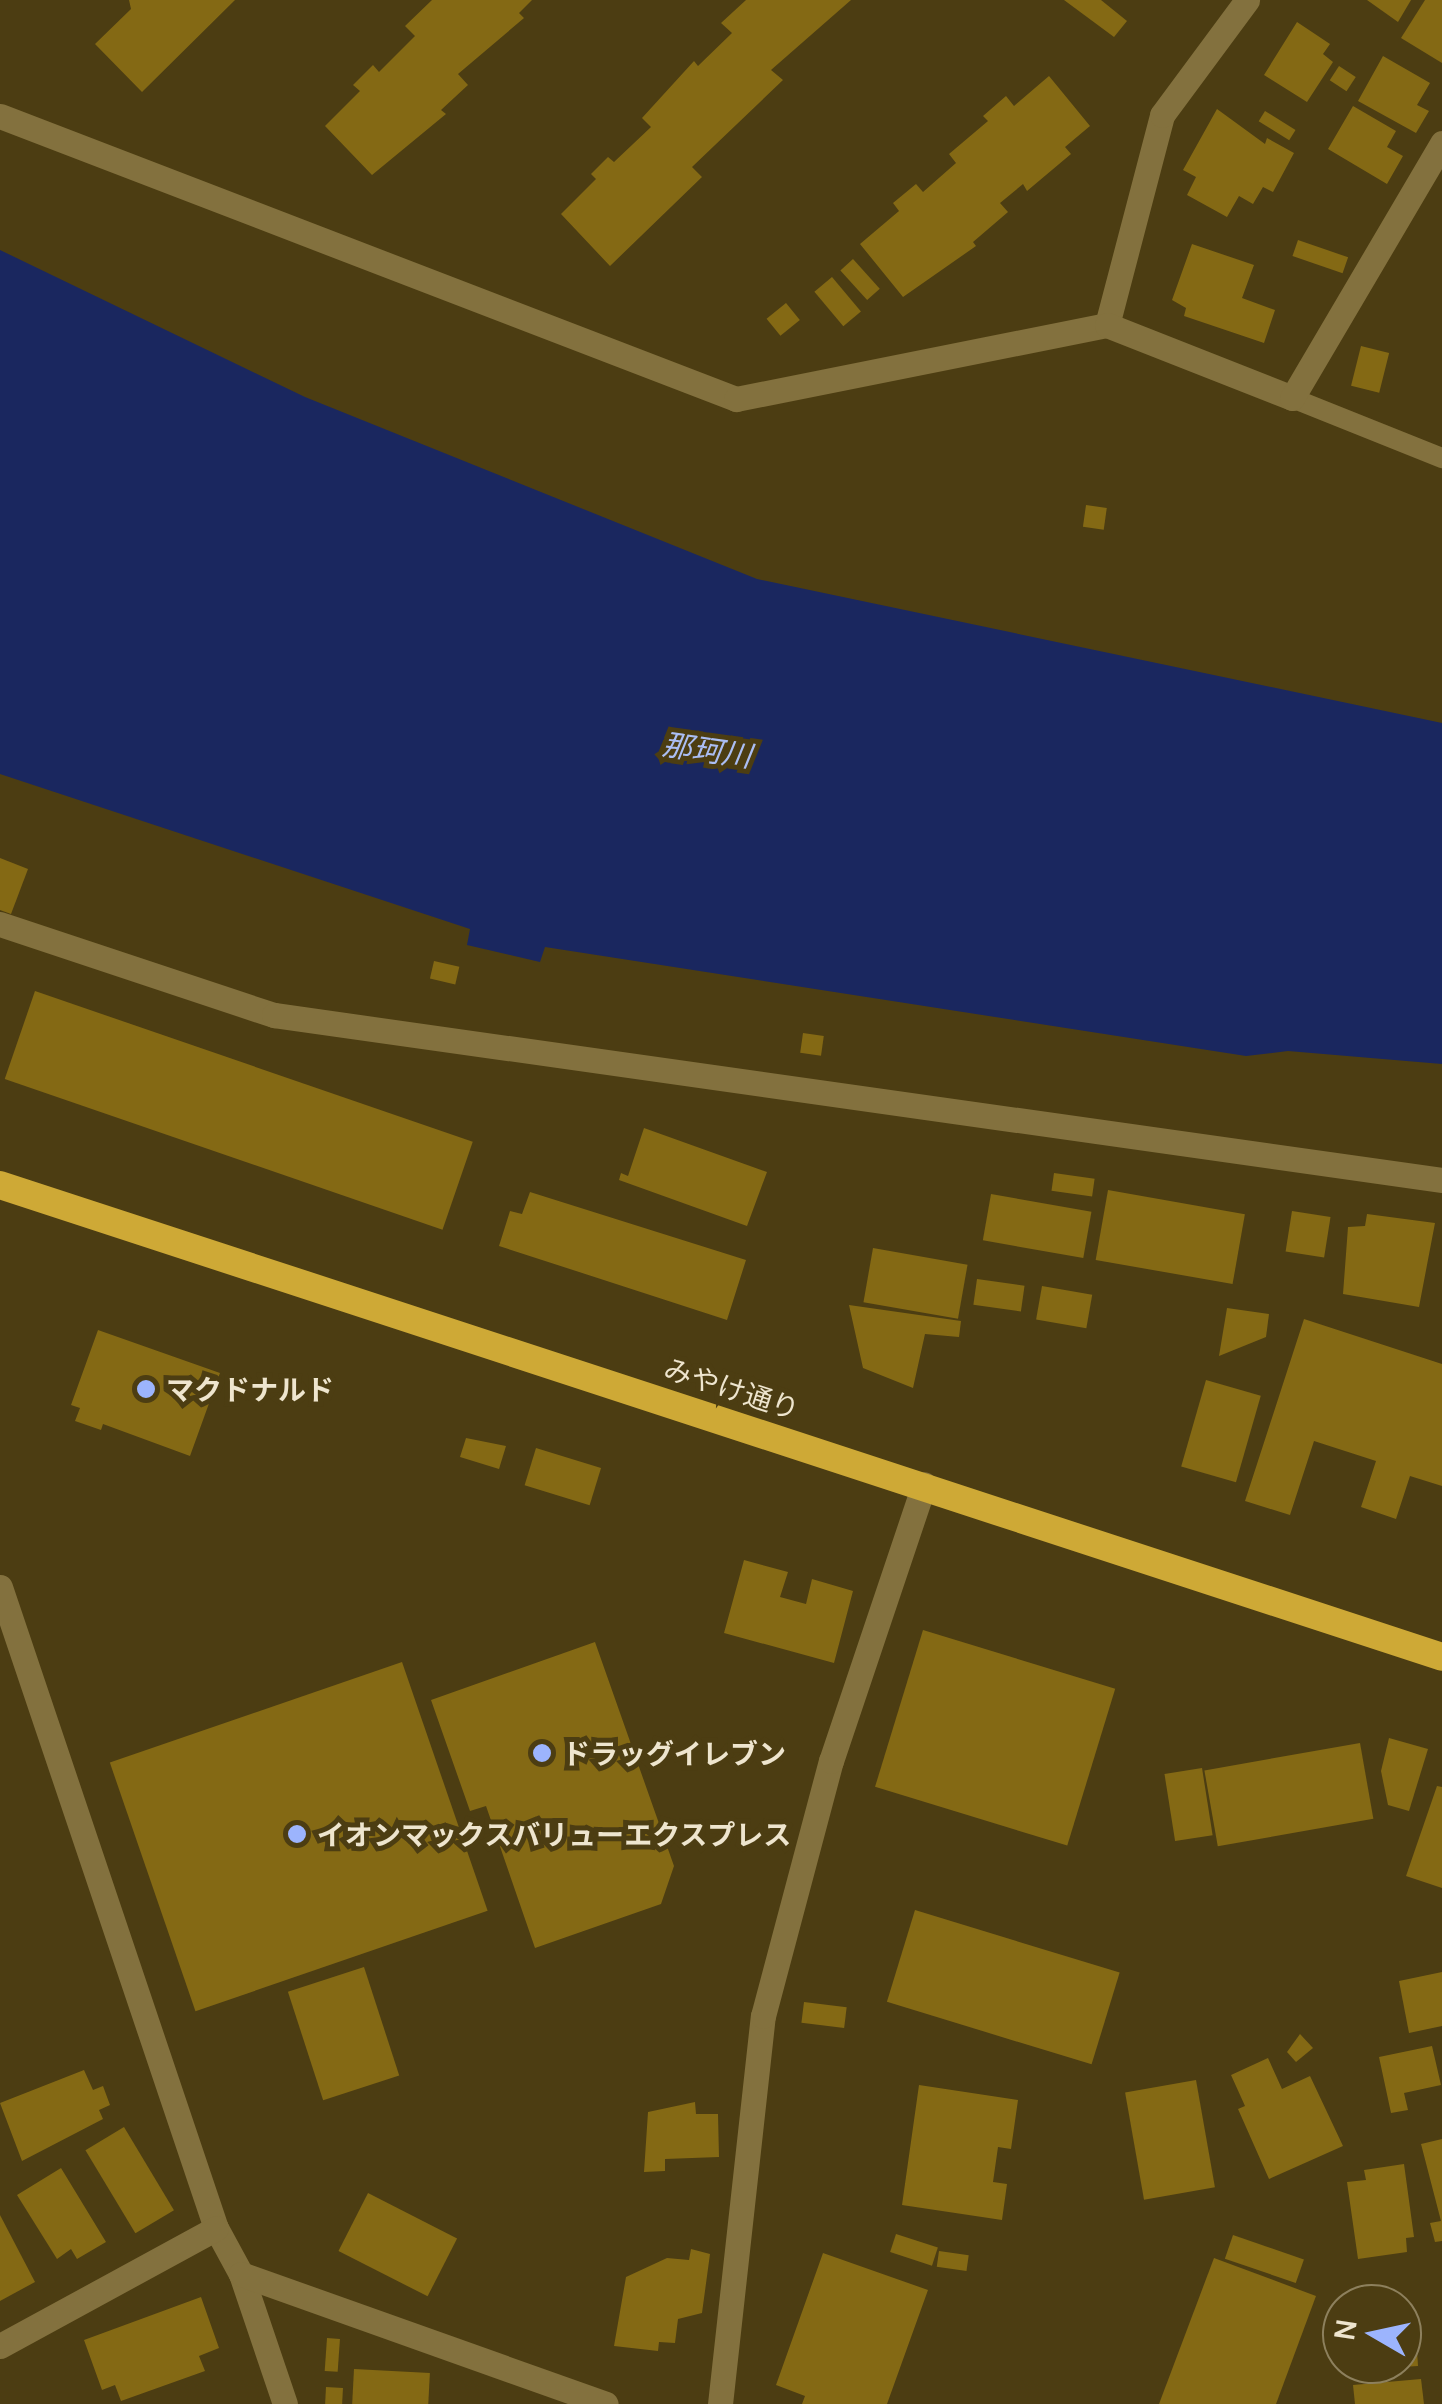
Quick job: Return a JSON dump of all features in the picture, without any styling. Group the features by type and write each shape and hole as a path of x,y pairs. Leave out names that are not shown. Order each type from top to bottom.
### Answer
{"highway":[{"name":"みやけ通り","path":"0,1185 924,1484 1442,1657"}],"street":[{"path":"1107,325 1162,115 1247,0"},
{"path":"0,116 736,399 1107,325 1292,398 1442,144"},
{"path":"0,924 274,1015 1442,1180"},
{"path":"720,2404 764,2016 831,1760 924,1484"},
{"path":"0,1586 216,2228 241,2274 285,2404"},
{"path":"0,2346 216,2228"},
{"path":"241,2274 606,2404"}],"lane":[{"path":"1292,398 1442,458"}],"water":[{"name":"那珂川","path":"0,250 305,397 757,579 1442,723 1442,1064 1288,1051 1246,1056 545,947 540,962 467,945 470,929 0,774"}],"building":[{"path":"129,0 235,0 142,92 95,44 131,9"},
{"path":"432,0 532,0 519,13 524,18 458,74 468,85 441,110 446,114 372,175 325,126 360,91 353,85 373,65 379,72 415,36 405,26"},
{"path":"746,0 851,0 771,70 783,80 692,167 702,177 610,266 561,214 596,179 591,174 608,157 614,162 651,127 642,118 694,61 698,66 732,33 721,23"},
{"path":"1064,0 1101,0 1127,21 1114,37"},
{"path":"1367,0 1411,0 1398,22"},
{"path":"1425,0 1442,0 1442,63 1401,38"},
{"path":"1297,22 1330,44 1323,54 1333,62 1307,102 1264,75"},
{"path":"1383,56 1430,83 1417,105 1429,111 1416,133 1358,101"},
{"path":"1339,66 1356,77 1347,91 1330,80"},
{"path":"1049,76 1090,126 1065,147 1071,154 1027,191 1023,184 1000,203 1008,212 973,242 976,246 903,297 860,244 899,211 893,203 916,184 923,192 956,163 949,154 988,121 983,116 1006,96 1014,106"},
{"path":"1353,106 1396,131 1387,147 1403,156 1387,184 1328,149"},
{"path":"1217,109 1265,144 1267,138 1294,153 1273,192 1263,187 1253,204 1239,196 1227,217 1187,195 1196,177 1183,170"},
{"path":"1265,111 1296,130 1289,140 1259,121"},
{"path":"1298,240 1348,257 1343,273 1292,256"},
{"path":"1192,244 1254,265 1242,298 1275,310 1264,343 1184,316 1186,308 1172,300"},
{"path":"853,259 880,289 867,300 840,270"},
{"path":"832,277 861,311 843,326 814,292"},
{"path":"786,303 800,320 780,336 767,319"},
{"path":"1361,346 1389,353 1379,393 1351,386"},
{"path":"1086,505 1107,508 1104,530 1083,527"},
{"path":"0,858 28,869 11,914 0,910"},
{"path":"434,961 459,967 455,984 430,979"},
{"path":"35,991 473,1142 442,1230 5,1079"},
{"path":"803,1033 824,1036 821,1056 800,1053"},
{"path":"644,1128 767,1172 747,1226 619,1180 621,1173 628,1176"},
{"path":"1054,1173 1095,1179 1092,1197 1051,1191"},
{"path":"1108,1190 1245,1214 1233,1284 1096,1260"},
{"path":"530,1192 746,1260 727,1320 499,1246 510,1211 522,1214"},
{"path":"991,1194 1091,1212 1083,1258 983,1240"},
{"path":"1292,1211 1331,1217 1324,1258 1286,1251"},
{"path":"1367,1214 1435,1223 1419,1307 1343,1294 1348,1227 1365,1226"},
{"path":"873,1248 968,1265 958,1319 863,1302"},
{"path":"977,1279 1025,1286 1021,1311 973,1305"},
{"path":"1042,1286 1092,1295 1086,1328 1036,1319"},
{"path":"849,1305 961,1321 959,1337 925,1334 913,1388 863,1368"},
{"path":"1227,1308 1269,1314 1266,1337 1219,1356"},
{"path":"1304,1319 1442,1364 1442,1486 1410,1476 1396,1519 1361,1507 1376,1461 1314,1441 1290,1515 1245,1501"},
{"name":"マクドナルド","path":"98,1330 220,1373 190,1456 103,1424 101,1430 75,1421 80,1408 71,1405"},
{"path":"1206,1380 1261,1396 1236,1482 1181,1467"},
{"path":"466,1438 506,1446 499,1469 460,1457"},
{"path":"536,1448 601,1468 590,1505 525,1485"},
{"path":"744,1560 788,1572 780,1597 806,1604 812,1579 853,1591 834,1663 724,1633"},
{"path":"923,1630 1115,1689 1067,1846 875,1787"},
{"name":"ドラッグイレブン","path":"595,1642 674,1866 661,1904 535,1948 486,1806 470,1811 431,1700"},
{"name":"イオンマックスバリューエクスプレス","path":"402,1662 488,1911 195,2011 110,1763"},
{"path":"1389,1738 1428,1749 1409,1811 1388,1805 1381,1771"},
{"path":"1360,1743 1373,1819 1218,1846 1204,1770"},
{"path":"1202,1768 1213,1835 1175,1841 1164,1774"},
{"path":"1437,1786 1442,1787 1442,1888 1406,1876"},
{"path":"915,1910 1120,1973 1092,2064 887,2002"},
{"path":"364,1967 399,2075 323,2100 288,1992"},
{"path":"1442,1972 1442,2026 1409,2033 1399,1981"},
{"path":"804,2002 847,2007 844,2028 801,2023"},
{"path":"1300,2034 1313,2048 1296,2062 1287,2052"},
{"path":"1432,2046 1441,2085 1404,2093 1408,2110 1391,2113 1379,2057"},
{"path":"1268,2058 1282,2089 1310,2076 1343,2146 1269,2179 1238,2109 1245,2106 1231,2075"},
{"path":"84,2070 93,2090 103,2086 110,2105 99,2110 103,2119 22,2161 0,2103"},
{"path":"1196,2080 1215,2187 1144,2200 1125,2093"},
{"path":"919,2085 1018,2100 1011,2149 998,2147 993,2182 1007,2184 1002,2220 902,2205"},
{"path":"695,2102 696,2114 718,2114 719,2157 665,2159 665,2171 644,2172 648,2112"},
{"path":"124,2127 174,2210 135,2233 85,2150"},
{"path":"1442,2139 1442,2241 1435,2242 1430,2223 1441,2221 1421,2144"},
{"path":"1404,2164 1414,2237 1406,2238 1407,2252 1358,2259 1347,2182 1366,2180 1364,2170"},
{"path":"61,2168 106,2242 77,2259 71,2249 57,2259 17,2195"},
{"path":"368,2193 457,2238 428,2296 338,2251"},
{"path":"0,2215 35,2282 0,2301"},
{"path":"896,2234 938,2248 932,2266 890,2252"},
{"path":"1233,2235 1304,2259 1296,2283 1225,2259"},
{"path":"691,2249 710,2254 702,2313 678,2319 675,2343 659,2342 658,2351 614,2346 626,2277 667,2258 689,2260"},
{"path":"939,2251 969,2255 966,2271 937,2267"},
{"path":"823,2253 928,2290 887,2404 802,2404 805,2396 776,2385"},
{"path":"1214,2258 1316,2296 1276,2404 1159,2404"},
{"path":"201,2297 219,2348 199,2356 205,2371 121,2401 115,2385 102,2390 84,2340"},
{"path":"327,2338 340,2339 338,2372 325,2371"},
{"path":"354,2369 430,2373 428,2404 352,2404"},
{"path":"1422,2384 1424,2404 1355,2404 1353,2385"},
{"path":"326,2387 343,2388 342,2404 325,2404"}],"place":[{"name":"マクドナルド","path":"146,1389"},
{"name":"ドラッグイレブン","path":"542,1753"},
{"name":"イオンマックスバリューエクスプレス","path":"297,1834"}]}
